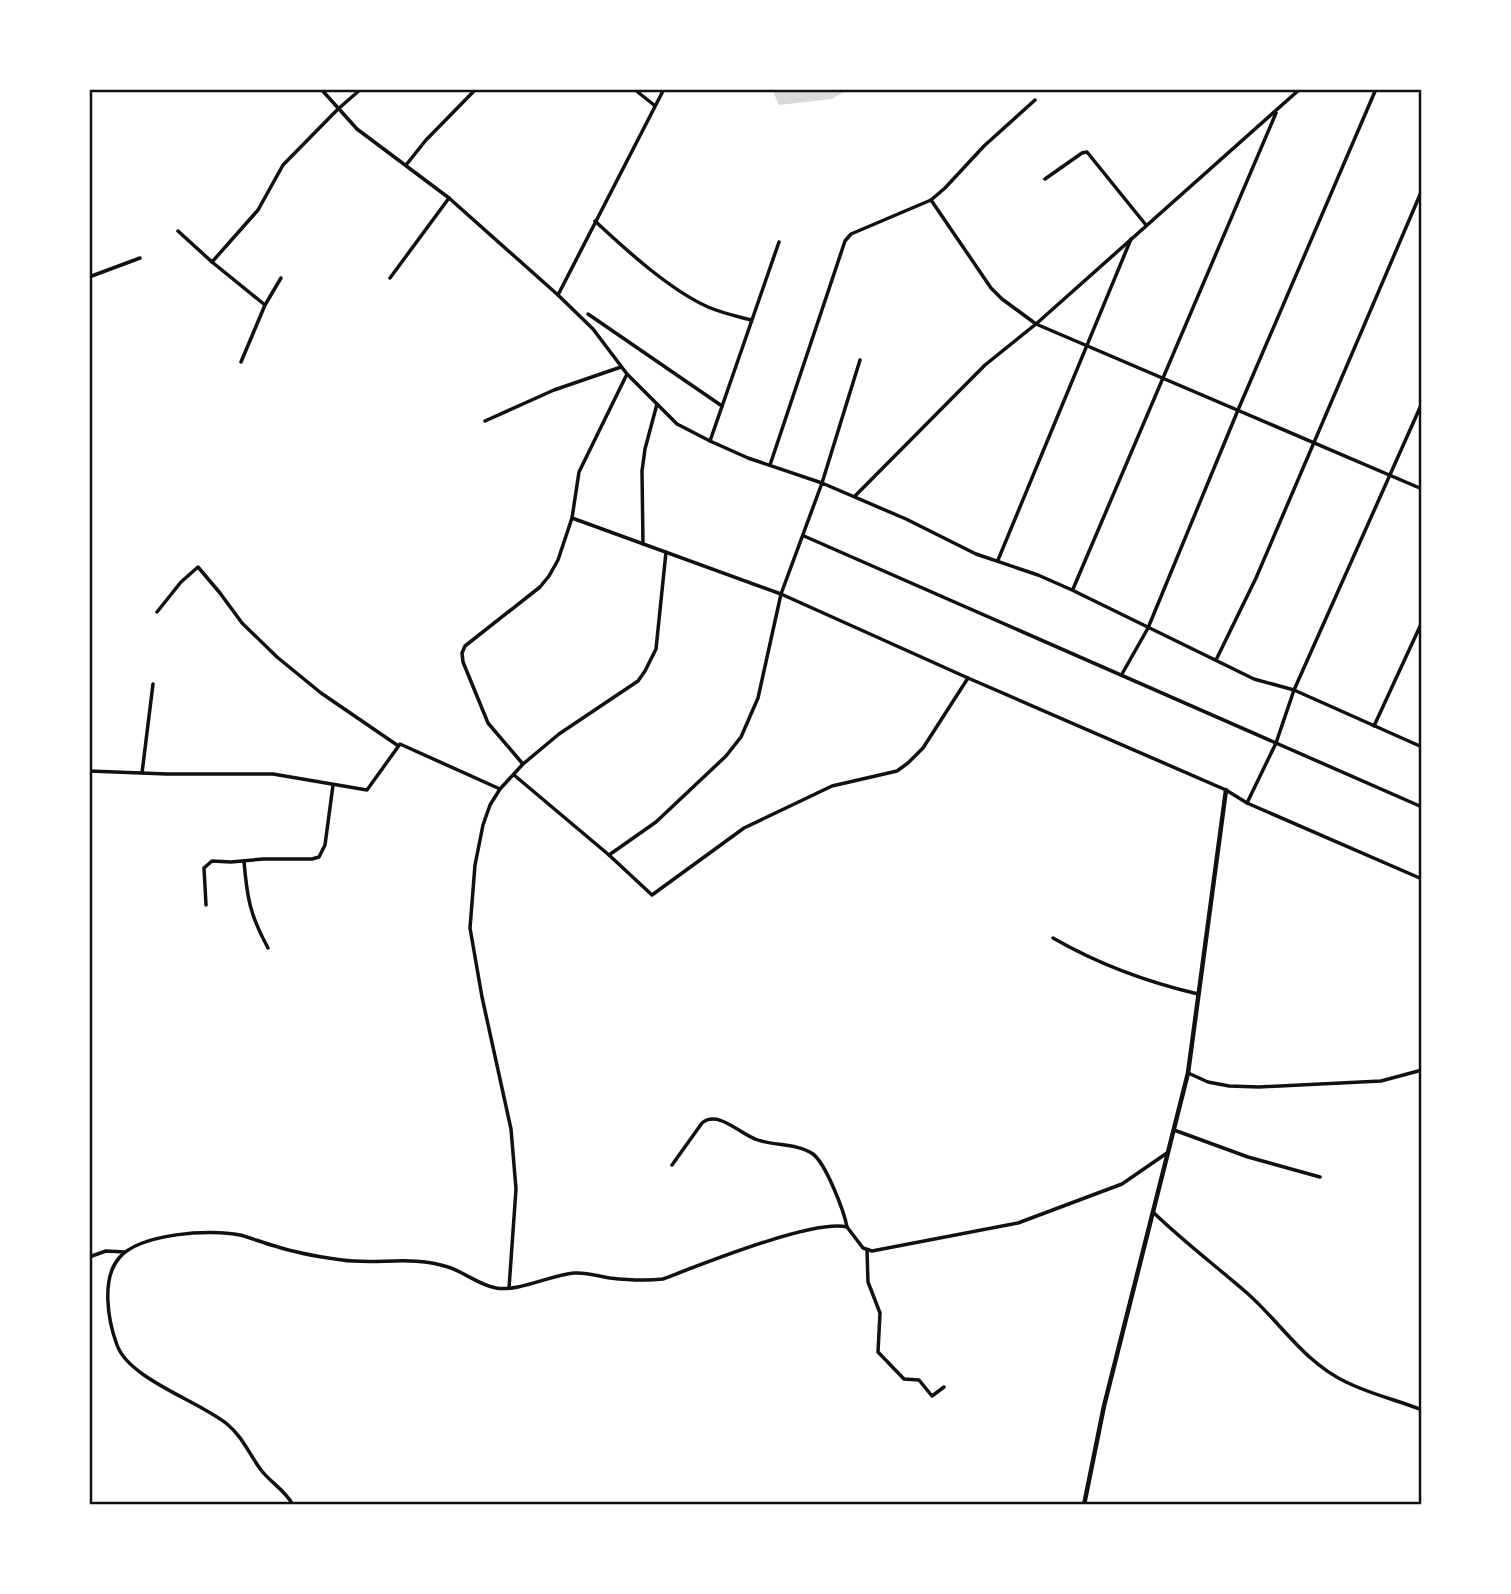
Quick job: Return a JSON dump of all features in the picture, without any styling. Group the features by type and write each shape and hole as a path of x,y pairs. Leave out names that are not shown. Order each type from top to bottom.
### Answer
{"street":[{"path":"321,89 338,109 377,145 449,198 558,295 593,329 627,374 677,424 710,441 855,496 976,554 998,560 1072,590 1255,679 1294,690 1422,747"},
{"path":"212,262 258,210 283,165 361,89"},
{"path":"406,165 426,140 476,89"},
{"path":"634,89 654,105"},
{"path":"558,295 664,89"},
{"path":"855,496 985,365 1036,324 1300,89"},
{"path":"1121,675 1147,628 1377,89"},
{"path":"770,465 845,241 851,234 931,200 984,146 1035,100"},
{"path":"1072,590 1276,111"},
{"path":"1045,179 1087,152 1146,225"},
{"path":"1216,660 1256,578 1422,190"},
{"path":"390,278 449,198"},
{"path":"931,200 991,288 1036,324 1163,376 1422,489"},
{"path":"595,221 695,301 751,320"},
{"path":"178,231 265,304"},
{"path":"998,560 1132,237"},
{"path":"710,441 779,242"},
{"path":"89,277 140,258"},
{"path":"241,362 265,304 281,278"},
{"path":"588,314 722,406"},
{"path":"609,855 656,822 726,756 741,737 758,698 781,594 822,483 860,360"},
{"path":"485,421 554,390 621,367"},
{"path":"523,764 488,723 463,662 462,653 476,636 540,587 550,576 572,518 579,472 627,374"},
{"path":"1247,803 1276,743 1294,690 1422,403"},
{"path":"643,544 642,471 657,404"},
{"path":"572,518 781,594 1422,879"},
{"path":"804,536 1422,807"},
{"path":"509,1288 516,1189 511,1129 470,928 475,865 483,825 490,804 499,789 523,764 559,734 638,681 645,671 656,649 666,552"},
{"path":"157,612 181,582 198,567 242,623 277,657 321,693 397,745 406,745 499,789"},
{"path":"1374,726 1422,622"},
{"path":"513,774 609,855 648,893 656,893 744,828 832,786 897,771 923,747 968,678"},
{"path":"142,773 153,684"},
{"path":"89,771 272,774 367,790 397,745"},
{"path":"206,905 204,868 212,860 319,857 325,845 333,785"},
{"path":"1084,1505 1104,1406 1188,1073 1226,790"},
{"path":"244,861 247,898 254,923 268,948"},
{"path":"1053,938 1117,969 1171,988 1198,994"},
{"path":"1188,1073 1208,1082 1259,1087 1381,1081 1422,1070"},
{"path":"672,1165 708,1118 717,1118 756,1140 803,1150 815,1156 833,1188 847,1227 867,1251 868,1282 880,1313 878,1352 904,1379 919,1380 932,1396 944,1387"},
{"path":"1174,1130 1248,1157 1320,1177"},
{"path":"867,1251 976,1233 1018,1223 1122,1184 1167,1153"},
{"path":"1154,1213 1184,1242 1248,1294 1315,1363 1346,1382 1422,1410"},
{"path":"89,1257 106,1251 125,1252 158,1239 201,1231 239,1235 277,1247 347,1261 397,1259 447,1266 494,1288 509,1288 571,1273 647,1281 663,1279 795,1234 826,1226 847,1227"},
{"path":"125,1252 109,1275 107,1289 114,1332 123,1358 177,1395 211,1412 229,1425 245,1442 263,1472 283,1490 293,1505"}],"shaded area":[{"path":"772,89 849,89 832,99 779,105"}]}
